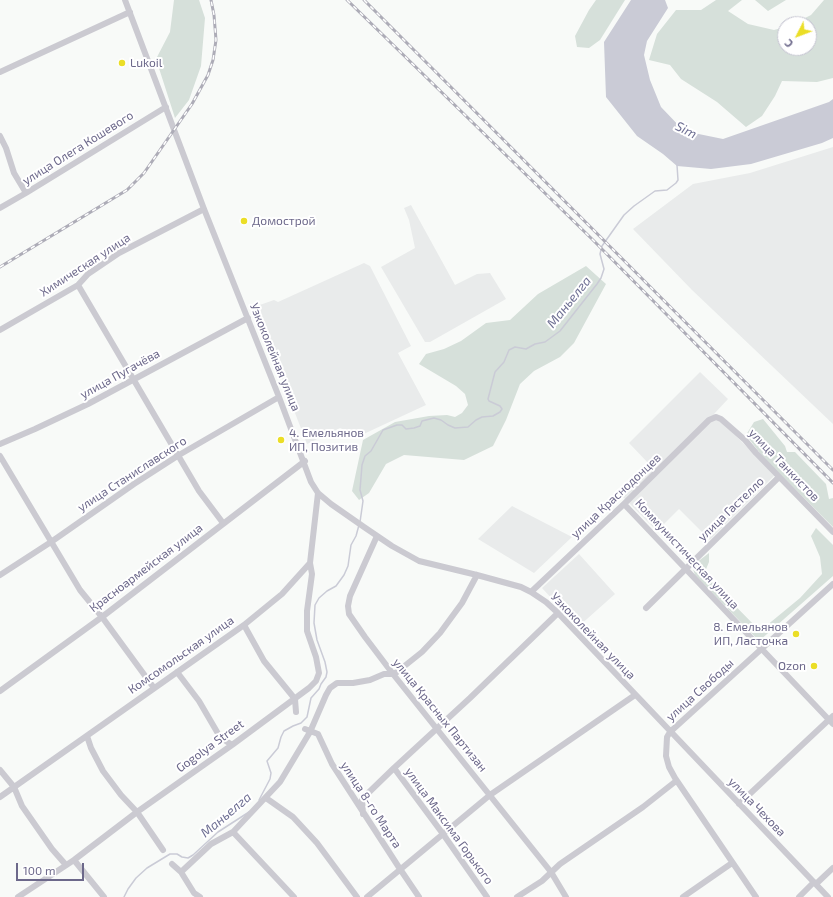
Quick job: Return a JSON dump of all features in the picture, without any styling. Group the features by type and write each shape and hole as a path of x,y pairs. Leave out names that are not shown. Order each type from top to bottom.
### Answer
{"street":[{"name":"Узкоколейная улица","path":"125,0 204,209 305,461 312,482 318,493 352,520 419,561 477,574 521,588 531,592 546,602 670,732"},
{"path":"0,72 130,12"},
{"name":"улица Олега Кошевого","path":"0,208 166,107"},
{"path":"0,136 6,148 14,173 26,193"},
{"name":"Химическая улица","path":"0,330 78,285 88,274 119,253 204,209"},
{"path":"78,285 199,491 223,523"},
{"name":"улица Пугачёва","path":"0,444 69,414 248,318"},
{"name":"улица Станиславского","path":"0,575 51,542 134,484 279,397"},
{"name":"улица Танкистов","path":"716,417 721,419 745,440 833,532"},
{"name":"улица Краснодонцев","path":"531,592 624,504 709,420 716,417"},
{"path":"0,456 80,590 102,617 154,688"},
{"name":"Красноармейская улица","path":"0,691 102,617 305,461"},
{"name":"улица Гастелло","path":"646,608 779,477"},
{"path":"310,564 318,493"},
{"name":"Коммунистическая улица","path":"624,504 832,720"},
{"name":"улица Красных Партизан","path":"377,536 350,596 348,606 349,614 393,674 438,728 551,872 566,897"},
{"name":"Комсомольская улица","path":"0,798 244,625 282,594 310,564"},
{"name":"Gogolya Street","path":"18,897 74,860 137,812 295,699 316,681 318,673 316,657 307,631 307,611 311,591 312,574 310,564"},
{"path":"181,872 211,844 233,832 280,782 330,688 337,683 359,682 370,680 384,674 393,674 422,652 440,633 462,603 477,574"},
{"name":"улица Свободы","path":"670,732 833,584"},
{"path":"363,814 362,799 558,613"},
{"path":"244,625 264,661 295,699 296,712"},
{"path":"177,672 199,701 220,737 232,745"},
{"path":"367,897 490,795 635,695"},
{"path":"739,804 832,720"},
{"name":"улица 8-го Марта","path":"307,731 318,734 332,764 363,814 419,897"},
{"path":"670,732 666,744 666,756 669,767 676,781 756,897"},
{"name":"улица Чехова","path":"670,732 828,897"},
{"path":"87,736 91,748 103,771 137,812 163,850"},
{"name":"улица Максима Горького","path":"394,768 487,897"},
{"path":"0,770 14,787 22,806 52,849 66,865"},
{"path":"517,897 542,882 560,864 643,807 676,781"},
{"path":"266,798 298,822 317,843 357,897"},
{"path":"233,832 294,897"},
{"path":"74,860 104,897"},
{"path":"683,897 732,863"},
{"path":"172,864 181,872 194,892 200,897"},
{"path":"799,897 833,868"}],"shaded area":[{"path":"174,0 199,0 205,18 201,66 189,100 175,118 156,59 170,32"},
{"path":"596,0 625,0 600,40 589,48 577,47 575,36"},
{"path":"631,0 665,0 668,8 647,41 644,55 650,80 661,107 684,131 723,139 829,102 833,99 833,138 822,143 751,164 711,169 677,166 637,136 606,97 604,42"},
{"path":"716,0 742,0 728,11 748,24 774,30 777,29 777,56 817,56 817,16 809,16 824,0 833,0 833,78 817,82 782,81 775,96 762,116 746,127 717,102 681,79 670,65 649,60 657,34 676,10 701,10"},
{"path":"755,0 786,0 768,11"},
{"path":"833,147 833,424 692,290 633,229 693,184 750,173"},
{"path":"411,205 455,285 477,274 490,273 506,299 430,342 425,342 381,267 415,248 409,220 404,208"},
{"path":"364,263 370,266 411,346 398,353 426,405 355,438 353,434 340,428 307,444 254,307 274,300 278,302"},
{"path":"586,266 606,284 574,343 560,357 534,371 520,384 506,420 493,446 464,460 404,455 386,464 369,493 359,500 352,491 363,440 395,422 429,416 447,415 455,417 462,413 468,405 465,394 456,386 419,364 426,354 444,349 461,341 486,323 510,320 538,294"},
{"path":"700,372 728,399 714,414 775,475 710,540 679,509 657,531 620,494 650,465 629,443"},
{"path":"763,419 785,446 787,452 795,452 826,484 829,499 833,498 833,527 763,457 746,435 754,422"},
{"path":"512,506 572,537 534,573 478,539"},
{"path":"816,528 833,545 833,576 759,641 695,575 692,566 709,553 709,562 704,574 760,631 800,598 822,574 820,557 811,536"},
{"path":"579,554 615,594 578,627 542,588"}],"waterway":[{"name":"Маньелга","path":"360,522 363,501 360,490 362,465 365,456 371,451 383,430 397,425 402,425 406,429 414,428 420,426 422,421 434,418 441,420 455,428 468,427 482,417 493,416 500,412 502,409 500,406 489,401 488,399 495,372 504,362 509,350 515,347 526,349 535,344 545,342 560,331 601,278 604,269 600,254 602,246 624,215 634,206 655,191 667,190 676,183 678,180 677,165"},
{"name":"Маньелга","path":"259,800 270,779 271,773 267,761 278,748 284,731 301,723 307,717 311,698 319,689 326,677 327,672 325,662 317,640 314,623 315,605 319,598 336,586 344,575 348,566 351,545 356,536 359,525"},
{"name":"Маньелга","path":"124,897 136,878 147,868 170,854 177,854 188,858 218,832 249,812"}],"railway":[{"path":"0,267 127,190 144,173 192,104 208,75 213,60 216,40 211,0"},
{"path":"347,0 593,240 833,483"},
{"path":"364,0 833,470"}],"place":[{"name":"Lukoil","path":"122,63"},
{"name":"Домострой","path":"244,221"},
{"name":"4. Емельянов ИП, Позитив","path":"281,440"},
{"name":"8. Емельянов ИП, Ласточка","path":"796,634"},
{"name":"Ozon","path":"814,666"}],"water label":[{"name":"Sim","path":"686,130"}]}
